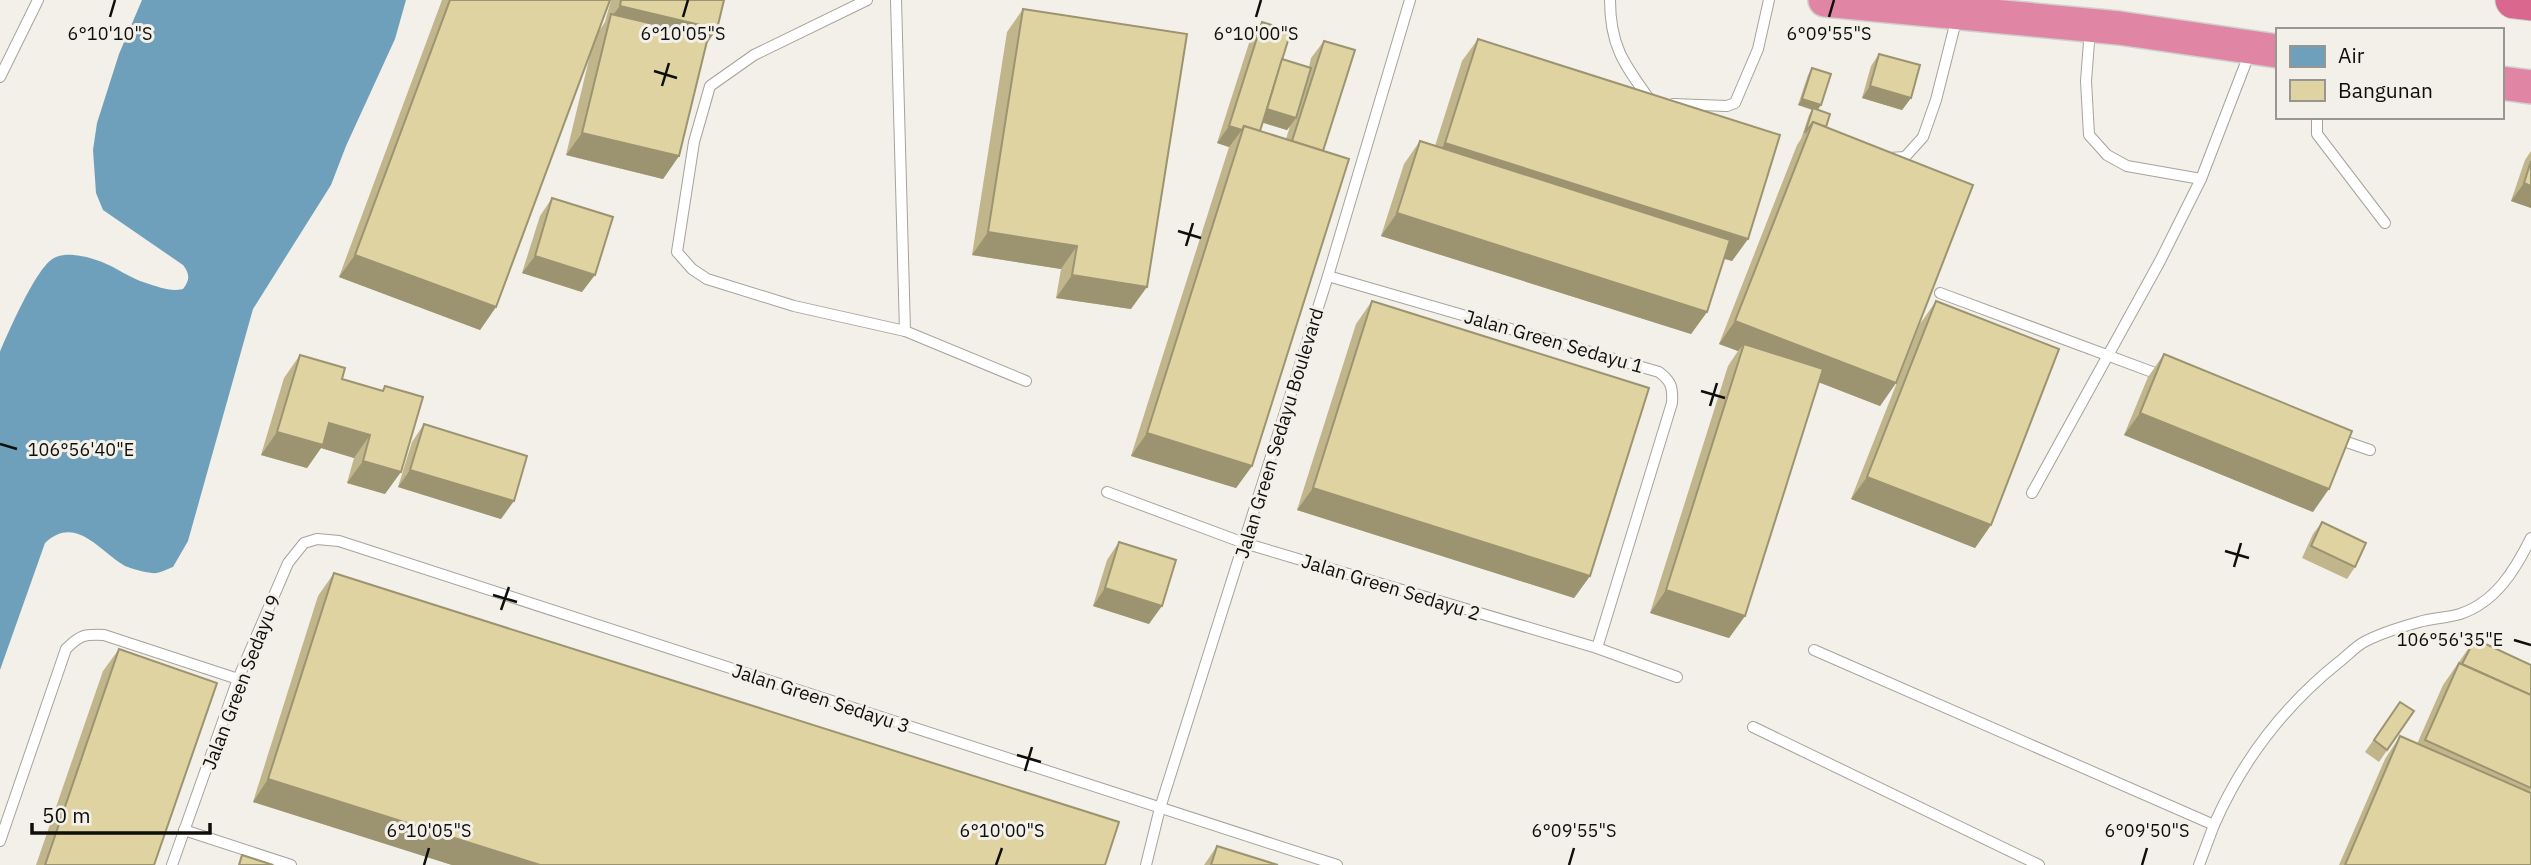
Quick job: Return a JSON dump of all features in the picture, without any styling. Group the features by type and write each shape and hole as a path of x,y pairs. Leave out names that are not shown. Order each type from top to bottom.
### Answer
{"highway":[{"path":"1825,0 2091,26 2264,49"},
{"path":"2514,0 2531,2"},
{"path":"2503,83 2531,87"}],"lane":[{"path":"0,77 37,0"},
{"path":"867,0 754,55 710,86 694,142 677,252 692,269 706,279 794,306 905,331 1026,381"},
{"path":"896,0 905,331"},
{"name":"Jalan Green Sedayu Boulevard","path":"1146,865 1160,808 1328,276 1410,0"},
{"path":"1610,0 1610,26 1622,62 1647,103 1727,106 1735,103 1758,49 1769,0"},
{"path":"1875,154 1887,158 1905,157 1923,136 1936,100 1959,12"},
{"path":"2091,26 2086,81 2089,135 2107,155 2127,166 2201,179"},
{"path":"2032,493 2201,179 2264,49"},
{"path":"2317,119 2317,134 2385,223"},
{"name":"Jalan Green Sedayu 1","path":"1328,276 1659,372 1670,380 1673,390 1672,403 1597,648"},
{"path":"1940,293 2169,378"},
{"path":"2332,436 2370,450"},
{"name":"Jalan Green Sedayu 2","path":"1107,492 1244,543 1597,648 1678,677"},
{"path":"2199,865 2224,803 2262,740 2312,684 2363,642 2418,622 2461,614 2483,601 2501,587 2518,565 2531,538"},
{"name":"Jalan Green Sedayu 3","path":"304,543 317,539 339,541 1338,865"},
{"name":"Jalan Green Sedayu 9","path":"172,865 238,679 288,563 304,543"},
{"path":"0,841 66,649 76,639 86,634 104,635 238,679"},
{"path":"1814,649 2214,825"},
{"path":"1753,727 2039,865"},
{"path":"184,830 291,865"}],"water":[{"path":"142,0 406,0 395,39 331,185 253,309 188,541 173,567 155,573 145,572 125,566 87,538 67,532 56,535 45,543 0,670 0,352 16,316 40,273 59,256 91,258 140,281 169,289 183,289 188,280 183,265 103,210 96,193 93,150 97,123 119,54"}],"building":[{"path":"450,0 610,0 496,307 355,255"},
{"path":"621,0 724,0 717,29 620,6"},
{"path":"1023,9 1187,34 1147,287 1072,275 1077,246 988,232"},
{"path":"611,14 708,37 679,156 582,133"},
{"path":"1262,22 1291,31 1260,131 1244,126 1242,130 1229,126"},
{"path":"1478,39 1780,135 1748,239 1445,143"},
{"path":"1324,41 1355,50 1323,151 1292,141"},
{"path":"1879,54 1920,65 1911,98 1870,86"},
{"path":"1282,59 1311,68 1296,118 1267,109"},
{"path":"1812,68 1831,74 1821,105 1802,99"},
{"path":"1813,108 1830,114 1826,127 1813,122 1805,133"},
{"path":"1813,122 1973,185 1896,383 1735,321"},
{"path":"1244,126 1349,159 1252,466 1147,433"},
{"path":"1420,141 1730,240 1707,312 1397,213"},
{"path":"2531,161 2531,186 2524,183"},
{"path":"552,198 613,217 595,275 535,256"},
{"path":"1372,301 1649,388 1590,576 1313,488"},
{"path":"1936,301 2059,349 1991,525 1867,477"},
{"path":"1744,344 1823,369 1745,616 1666,590"},
{"path":"2164,354 2352,431 2329,489 2140,413"},
{"path":"300,355 345,368 342,379 383,391 385,386 423,397 401,472 363,461 370,435 329,423 323,445 277,432"},
{"path":"424,424 527,456 514,501 410,470"},
{"path":"2322,522 2366,543 2355,567 2311,546"},
{"path":"1119,542 1176,560 1162,606 1105,588"},
{"path":"334,573 1119,822 1105,865 540,865 268,779"},
{"path":"2475,639 2531,665 2531,695 2462,664"},
{"path":"119,649 217,683 154,865 45,865"},
{"path":"2459,663 2531,695 2531,788 2425,740"},
{"path":"2400,702 2414,711 2387,750 2374,740"},
{"path":"2400,736 2531,793 2531,865 2345,865"},
{"path":"1217,846 1278,865 1211,865"},
{"path":"242,855 273,865 239,865"}]}
